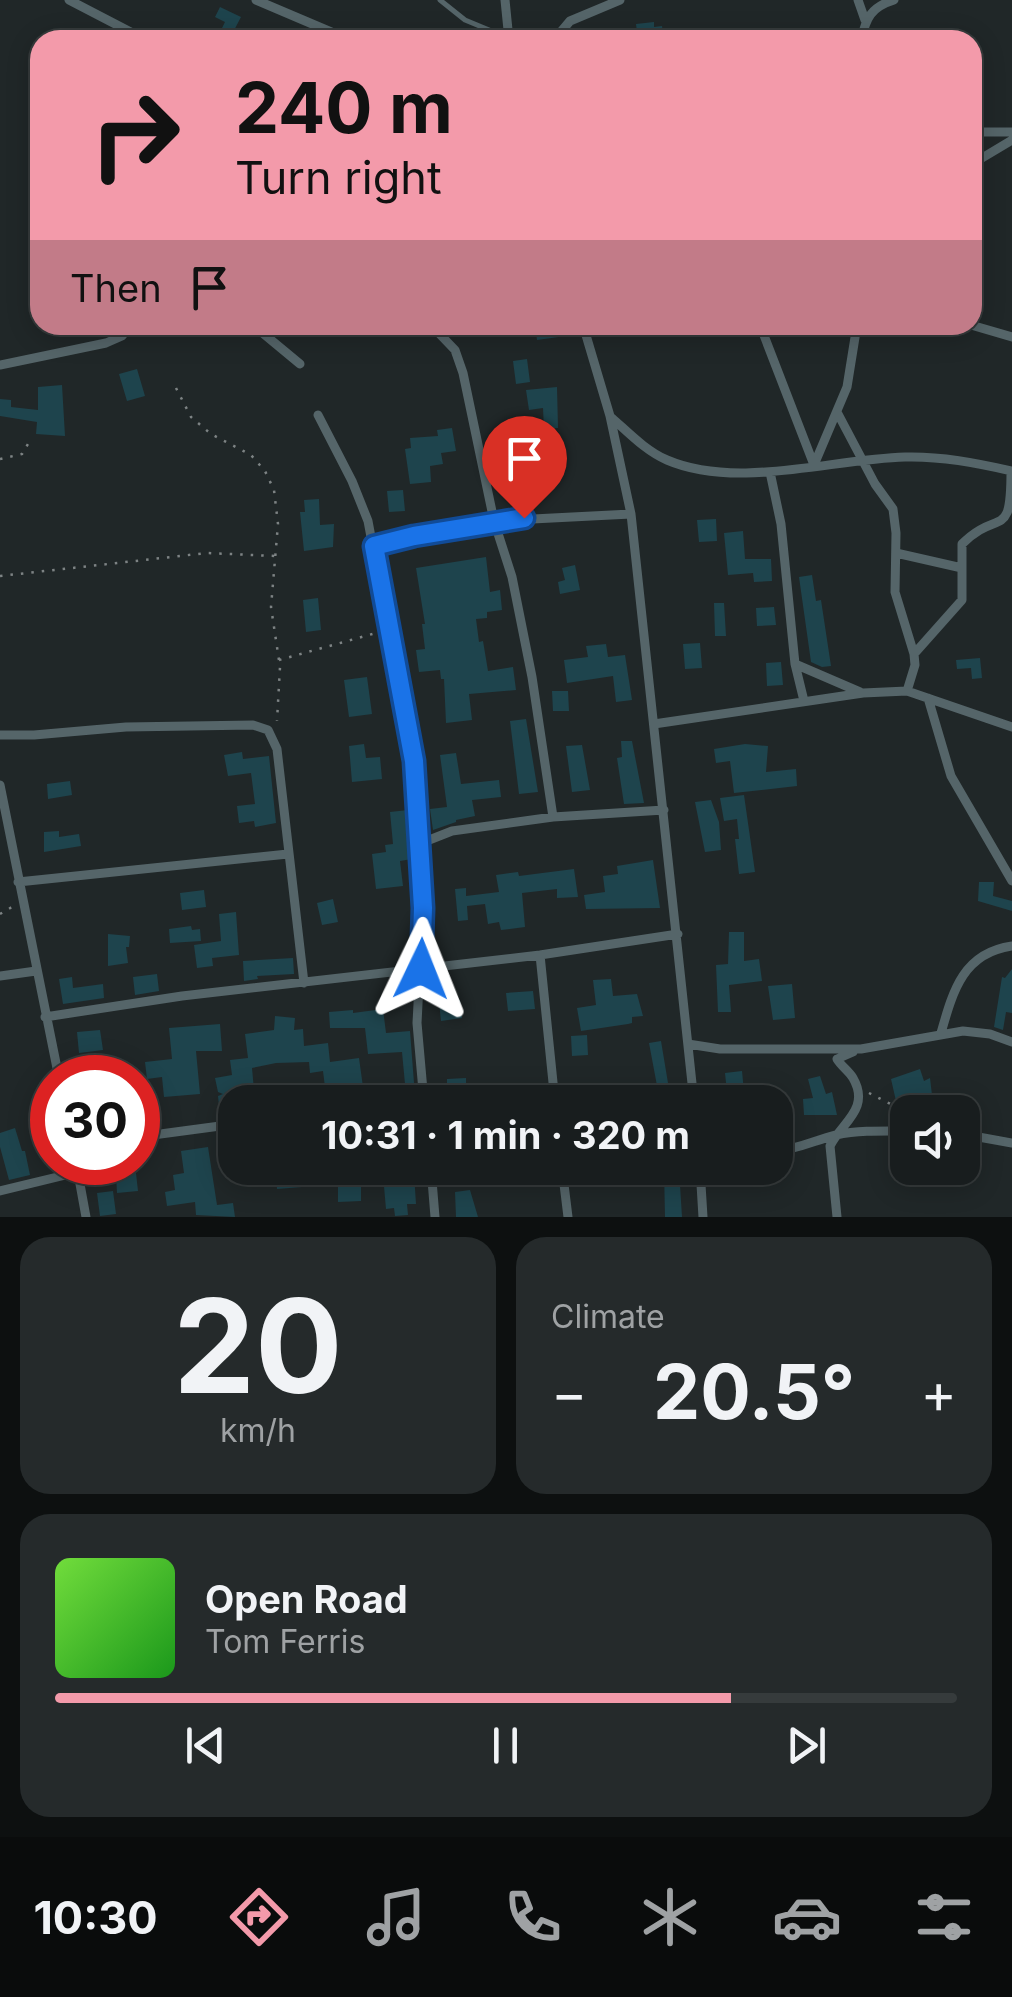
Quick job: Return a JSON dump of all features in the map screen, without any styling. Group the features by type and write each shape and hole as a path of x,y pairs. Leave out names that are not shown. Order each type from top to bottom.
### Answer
{"street":[{"path":"69,0 127,30"},
{"path":"256,0 326,30"},
{"path":"505,0 508,30"},
{"path":"562,30 570,20 620,0"},
{"path":"858,0 866,20"},
{"path":"864,30 874,8 894,0"},
{"path":"982,132 1012,132"},
{"path":"982,158 1012,140"},
{"path":"982,328 1012,338"},
{"path":"0,365 106,343 123,335"},
{"path":"264,335 300,364"},
{"path":"442,335 459,362 494,521 512,577 553,817"},
{"path":"586,335 610,416 631,514 692,1085"},
{"path":"764,335 814,465"},
{"path":"814,465 850,375 855,335"},
{"path":"837,412 893,509 895,592 915,665 907,691"},
{"path":"318,415 352,481 374,546 414,761 423,908 418,1023 423,1085"},
{"path":"610,416 646,448 686,467 712,472 770,472 865,459 946,458 1011,471 1008,513 1001,522 962,544 962,600 914,654"},
{"path":"770,472 781,524 794,664 804,701"},
{"path":"374,546 494,521 631,514"},
{"path":"896,553 962,568"},
{"path":"794,664 862,693"},
{"path":"654,724 862,693 907,691 1012,727"},
{"path":"928,698 951,776 1012,881"},
{"path":"0,735 34,736 126,726 262,727 272,736 304,983"},
{"path":"0,785 54,1055"},
{"path":"419,844 452,831 553,817 664,810"},
{"path":"18,882 288,854"},
{"path":"45,1017 678,934"},
{"path":"941,1033 952,992 964,971 979,956 1012,946"},
{"path":"540,955 553,1085"},
{"path":"0,976 36,972"},
{"path":"688,1044 720,1049 860,1049 963,1031 1012,1042"},
{"path":"837,1217 830,1146 857,1112 855,1081 837,1058 860,1049"},
{"path":"160,1134 218,1126"},
{"path":"793,1148 861,1131 890,1131"},
{"path":"980,1138 1012,1144"},
{"path":"0,1191 30,1182"},
{"path":"80,1185 86,1217"},
{"path":"432,1185 435,1217"},
{"path":"564,1185 568,1217"},
{"path":"701,1185 703,1217"}],"lane":[{"path":"440,0 465,20 488,30"}],"path":[{"path":"176,388 192,417 211,434 251,455 274,490 278,524 271,607 279,709 272,736"},
{"path":"0,459 22,454 28,444"},
{"path":"0,576 207,553 276,556"},
{"path":"278,660 387,629"},
{"path":"0,914 22,901"},
{"path":"855,1081 890,1105"}],"building":[{"path":"220,7 241,17 234,30 221,30 225,22 215,17"},
{"path":"654,22 654,27 662,26 663,30 637,30 636,24"},
{"path":"536,335 573,335 537,340"},
{"path":"527,359 530,382 516,384 513,361"},
{"path":"137,369 145,396 127,401 119,374"},
{"path":"62,385 65,436 36,434 37,422 0,416 0,399 11,400 11,407 38,410 38,387"},
{"path":"557,387 558,428 544,429 543,408 529,410 526,390"},
{"path":"452,428 456,451 441,453 443,464 430,466 431,482 410,484 405,449 411,448 410,438 438,436 437,430"},
{"path":"544,441 545,468 515,472 517,497 504,498 495,450"},
{"path":"403,490 405,511 389,512 387,491"},
{"path":"319,499 320,525 334,524 333,547 304,551 300,512 305,512 304,500"},
{"path":"716,519 717,541 699,542 697,520"},
{"path":"743,531 745,559 771,559 772,581 754,582 753,573 728,575 724,533"},
{"path":"486,557 490,592 500,590 502,610 487,612 487,618 476,619 479,642 483,641 488,671 513,667 516,690 469,694 472,720 446,723 440,670 419,672 416,650 425,649 425,624 416,568"},
{"path":"575,565 580,590 560,594 558,582 565,580 562,568"},
{"path":"812,575 816,601 821,600 831,666 811,662 799,577"},
{"path":"318,598 321,630 306,632 303,600"},
{"path":"714,603 724,603 726,636 715,636"},
{"path":"774,607 776,625 757,626 756,608"},
{"path":"700,643 702,668 685,669 683,644"},
{"path":"606,644 608,657 625,655 632,700 616,702 613,676 567,683 564,660 588,657 586,646"},
{"path":"980,658 982,678 972,679 971,668 957,669 956,660"},
{"path":"781,662 783,685 767,686 766,663"},
{"path":"367,677 372,714 349,717 344,680"},
{"path":"552,691 568,691 569,711 553,711"},
{"path":"526,719 538,792 519,794 510,721"},
{"path":"621,741 632,741 644,803 624,804 617,758 622,757"},
{"path":"364,744 366,758 380,757 382,779 352,782 349,746"},
{"path":"745,744 768,746 766,772 796,769 797,786 734,793 730,761 716,763 714,749"},
{"path":"582,745 590,790 572,792 566,746"},
{"path":"242,752 243,759 269,756 276,823 255,827 254,821 239,823 237,806 255,804 251,773 228,776 224,755"},
{"path":"456,753 461,784 499,780 501,797 472,800 475,816 433,830 430,809 447,807 440,755"},
{"path":"70,781 72,795 48,799 47,784"},
{"path":"744,795 755,872 739,874 737,819 724,821 720,798"},
{"path":"711,800 719,822 721,850 705,852 695,802"},
{"path":"408,810 412,859 400,861 403,886 376,889 372,854 386,852 385,845 393,844 390,812"},
{"path":"59,831 59,837 79,834 81,846 44,852 44,832"},
{"path":"653,860 660,908 586,909 584,895 605,892 603,876 618,874 617,866"},
{"path":"574,869 578,897 557,898 557,889 522,893 525,927 501,930 499,922 488,924 485,904 467,906 468,920 458,921 455,889 466,888 466,896 499,892 496,875"},
{"path":"979,882 994,882 993,896 1012,901 1012,911 978,901"},
{"path":"204,890 206,907 182,910 180,893"},
{"path":"333,899 338,922 322,925 317,903"},
{"path":"236,912 239,955 212,958 213,966 197,968 194,945 221,941 219,914"},
{"path":"191,926 192,930 200,929 201,941 170,943 169,929"},
{"path":"729,932 744,932 744,961 759,959 762,981 729,985 731,1012 718,1012 716,965 728,964"},
{"path":"108,934 130,936 126,947 128,963 108,966"},
{"path":"293,958 294,974 257,976 258,979 244,981 243,961"},
{"path":"1012,969 1012,1013 1006,1012 1003,1030 994,1027 1002,977"},
{"path":"157,974 159,991 135,995 133,977"},
{"path":"72,977 73,988 103,984 104,998 63,1004 59,979"},
{"path":"611,979 613,996 637,994 643,1016 632,1017 628,1024 581,1031 577,1008 596,1005 593,980"},
{"path":"792,984 795,1018 773,1020 768,986"},
{"path":"533,991 535,1009 508,1011 506,993"},
{"path":"460,1000 462,1018 441,1021 439,1002"},
{"path":"383,1009 386,1033 410,1031 414,1083 405,1084 402,1052 368,1054 365,1028 330,1028 329,1012"},
{"path":"275,1016 295,1018 294,1030 303,1029 304,1046 328,1043 330,1062 359,1058 363,1085 325,1085 323,1071 310,1073 309,1062 276,1063 252,1068 254,1085 218,1085 218,1092 215,1078 232,1075 230,1060 248,1058 245,1034 274,1030"},
{"path":"220,1024 222,1051 196,1051 200,1094 164,1097 160,1060 172,1059 169,1028"},
{"path":"100,1030 103,1050 79,1053 77,1032"},
{"path":"587,1035 588,1055 572,1056 571,1036"},
{"path":"661,1041 668,1085 657,1085 649,1043"},
{"path":"920,1069 924,1081 930,1078 932,1095 895,1095 891,1079"},
{"path":"742,1071 743,1085 726,1085 725,1073"},
{"path":"820,1076 826,1094 832,1092 837,1115 804,1115 803,1099 813,1098 808,1079"},
{"path":"466,1078 466,1085 447,1085 447,1079"},
{"path":"15,1128 30,1175 9,1180 0,1133"},
{"path":"208,1147 217,1205 233,1203 235,1217 196,1215 195,1202 167,1206 165,1192 175,1190 173,1175 184,1173 181,1151"},
{"path":"117,1185 137,1185 138,1191 117,1193"},
{"path":"277,1185 302,1185 302,1187 277,1189"},
{"path":"338,1185 361,1185 361,1201 338,1202"},
{"path":"384,1185 415,1185 416,1204 407,1204 408,1215 395,1216 394,1208 386,1209"},
{"path":"664,1185 680,1185 682,1217 665,1217"},
{"path":"470,1190 478,1217 456,1217 455,1192"},
{"path":"113,1191 116,1214 100,1216 97,1193"}],"route":[{"path":"421,969 423,908 414,761 374,546 524,518"}]}
